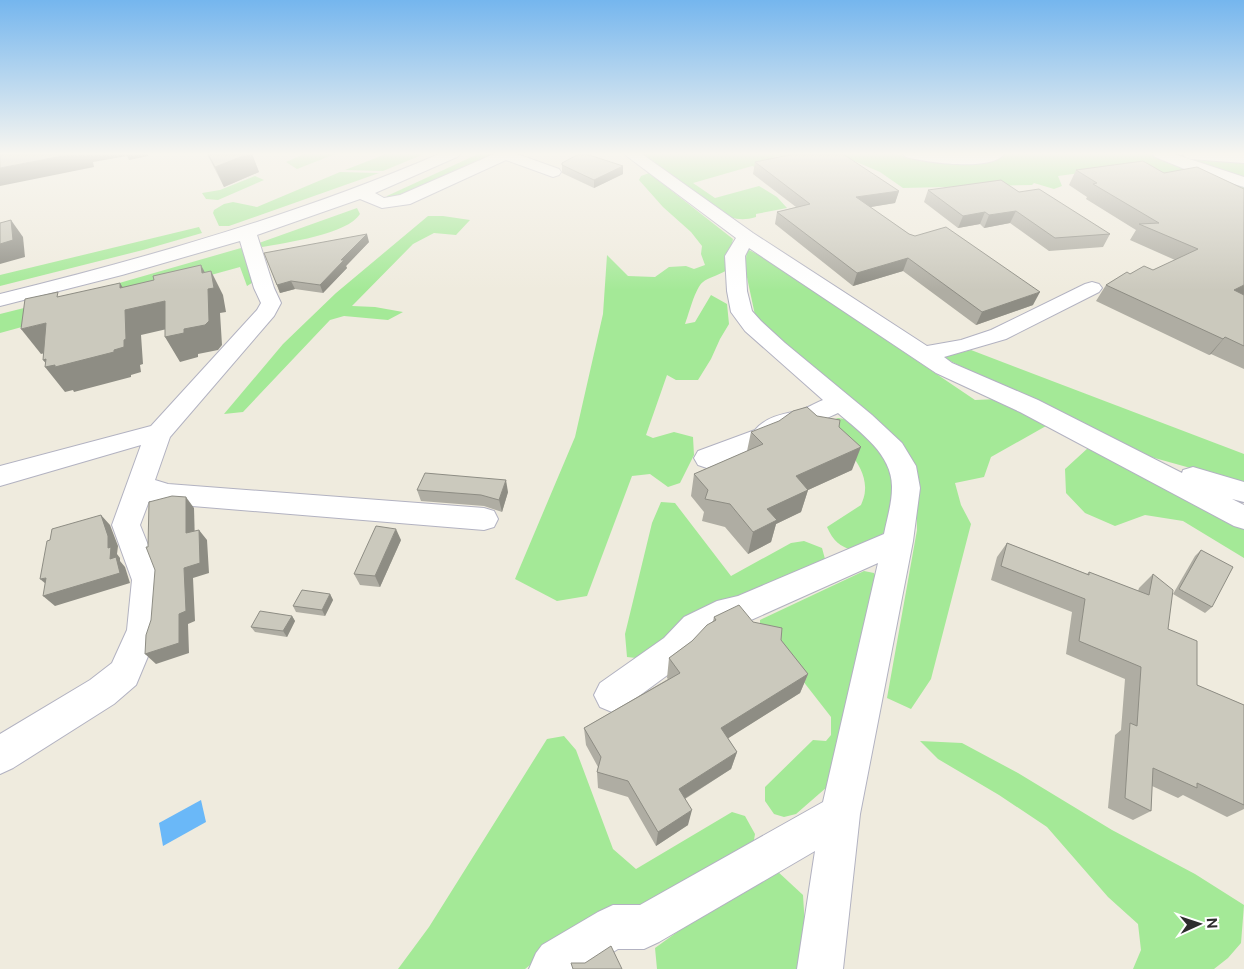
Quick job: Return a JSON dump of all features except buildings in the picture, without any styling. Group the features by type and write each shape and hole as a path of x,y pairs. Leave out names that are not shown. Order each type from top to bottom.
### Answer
{"street":[{"path":"0,300 108,274 195,250 344,199"},
{"path":"374,199 382,203 406,199"},
{"path":"694,199 746,237 944,368 1029,406 1244,518"},
{"path":"0,755 102,692 124,674 143,630 147,580 126,525 158,434 257,324 272,303 264,288 247,233"},
{"path":"746,237 735,256 737,290 742,312 753,326 771,343 893,450 903,466 906,488 898,541 840,814 820,969"},
{"path":"923,354 960,348 1009,330 1064,300 1092,288"},
{"path":"707,458 764,436 770,429 790,420 802,419 840,402"},
{"path":"0,476 141,436 158,434"},
{"path":"1139,462 1244,492"},
{"path":"141,485 153,492 168,494 484,519"},
{"path":"612,695 676,649 696,627 728,611 740,610 898,541"},
{"path":"552,969 558,961 613,928 644,927 840,814"}],"green space":[{"path":"275,199 305,199 229,226 219,226 213,213 214,210 224,204 233,202 257,207"},
{"path":"656,199 682,199 733,239 729,269 705,280 700,285 685,324 695,322 711,295 727,304 729,324 698,380 676,380 667,375 646,435 653,438 674,432 693,437 694,455 680,483 668,487 650,474 632,476 587,596 557,601 515,579 575,437 603,314 607,255 628,276 655,277 669,267 686,266 694,269 705,265 701,254 702,246 691,232"},
{"path":"704,199 779,199 787,208 756,214 756,217 746,219 730,217"},
{"path":"357,208 360,214 353,221 330,232 262,247 259,243"},
{"path":"428,216 470,220 456,235 434,233 413,244 352,306 375,307 403,312 388,320 344,316 330,320 243,412 224,414 283,344 336,293"},
{"path":"199,227 202,233 0,286 0,275"},
{"path":"241,248 247,251 255,281 247,286 240,267 0,333 0,314 88,292"},
{"path":"747,249 763,257 975,400 998,399 1046,426 991,457 984,477 955,483 961,505 971,524 931,679 911,709 887,698 917,530 916,490 755,315 745,268"},
{"path":"971,350 1244,454 1244,483 1151,457 1120,445 942,357"},
{"path":"838,418 846,420 861,430 895,466 892,518 884,533 853,551 837,542 827,527 861,505 865,492 862,471 857,462 844,445 823,424"},
{"path":"1088,448 1244,527 1244,558 1183,521 1145,515 1115,526 1085,513 1066,493 1065,469"},
{"path":"661,502 675,503 731,576 791,543 804,541 822,548 825,559 645,659 627,657 625,634 652,523"},
{"path":"864,571 874,573 878,582 827,787 796,814 784,817 774,814 765,801 765,787 813,740 826,741 831,735 831,717 760,626 760,620"},
{"path":"564,736 576,750 613,849 636,869 732,812 745,816 755,834 752,852 549,950 525,969 398,969 429,927 547,739"},
{"path":"920,741 962,743 1018,773 1112,830 1195,874 1244,905 1241,943 1228,958 1214,969 1133,969 1141,950 1138,924 1108,897 1047,827 999,795 938,759"},
{"path":"776,870 803,895 805,928 797,969 657,969 655,948 752,878"}],"water":[{"path":"201,800 206,822 163,846 159,823"}]}
